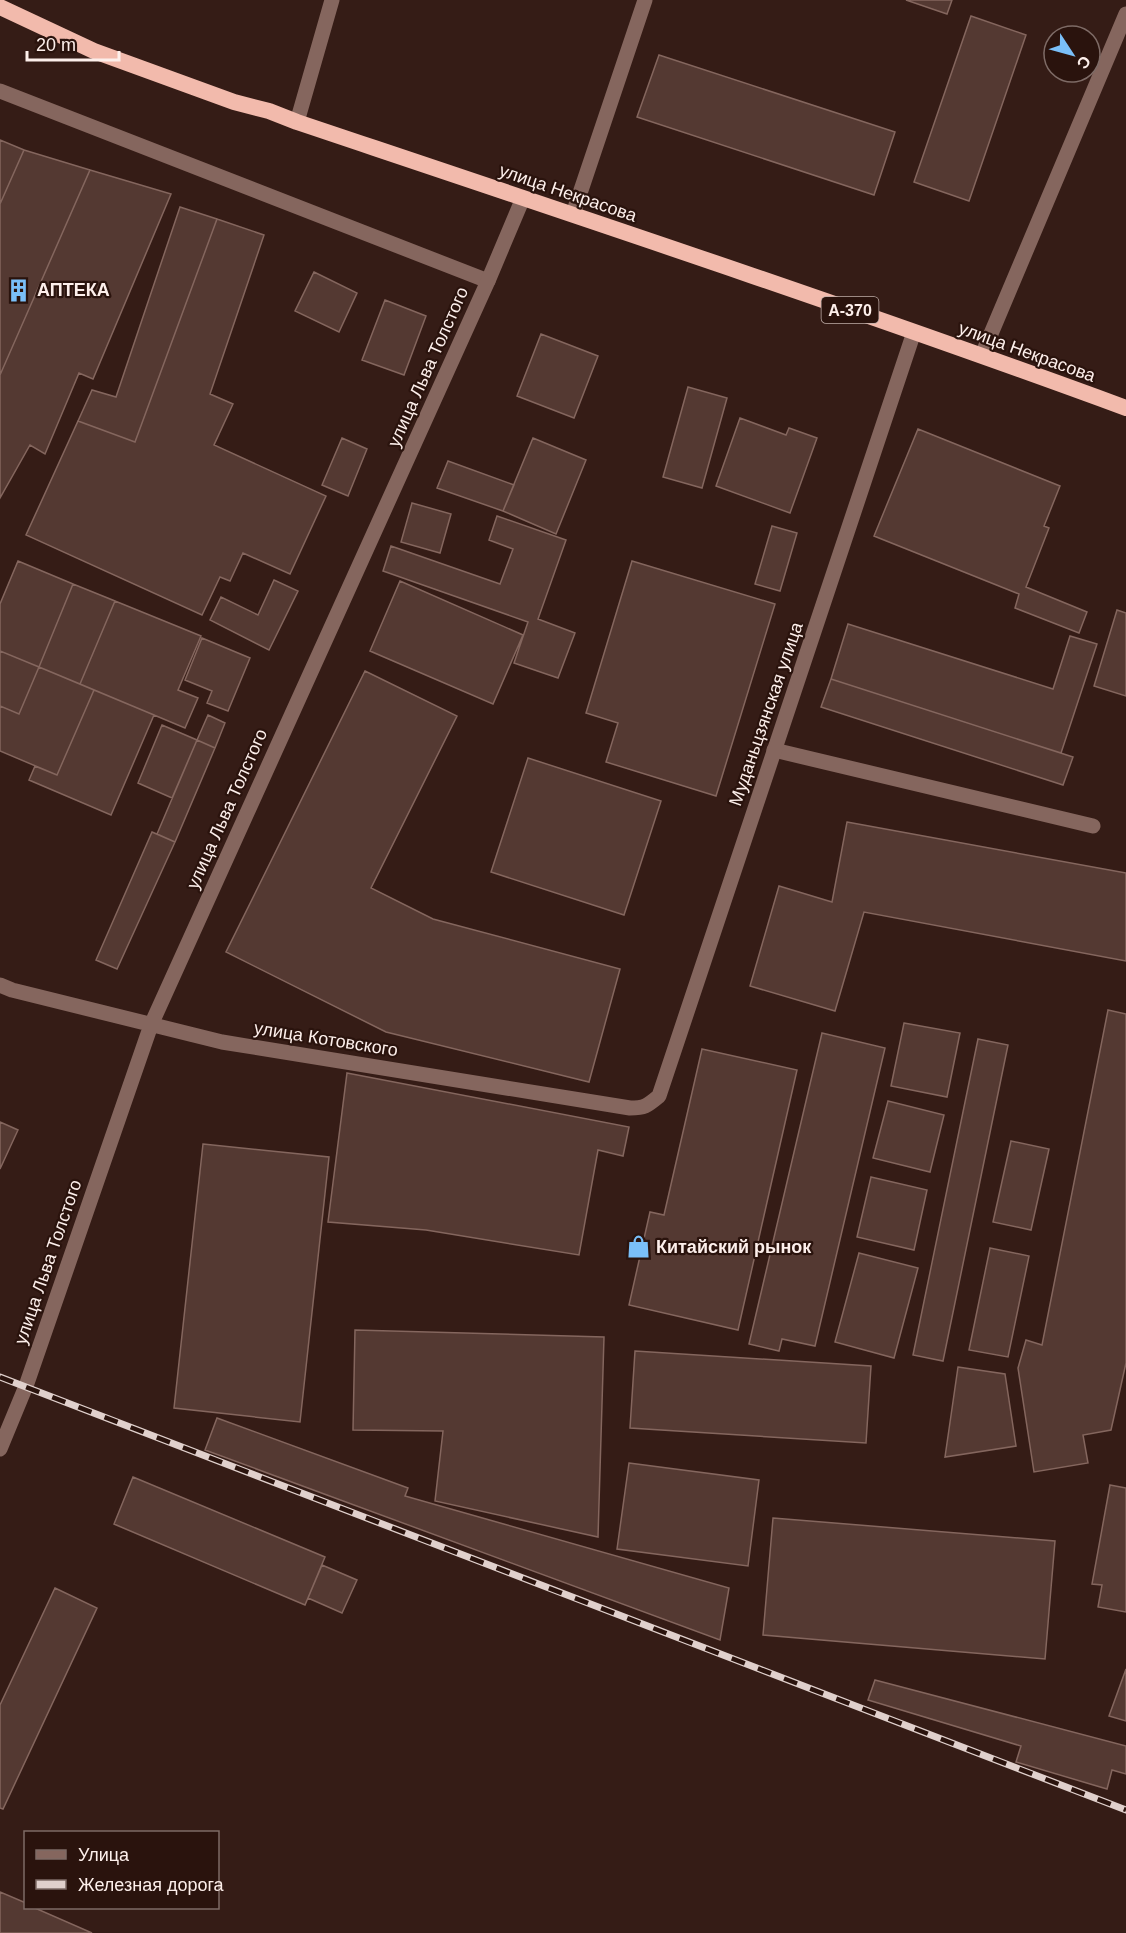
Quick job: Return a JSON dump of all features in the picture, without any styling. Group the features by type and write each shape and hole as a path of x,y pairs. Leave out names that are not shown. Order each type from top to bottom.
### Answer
{"highway":[{"name":"улица Некрасова","path":"0,7 94,51 234,102 270,111 573,214 982,355 1126,408"}],"street":[{"path":"297,122 332,0"},
{"path":"573,214 645,0"},
{"path":"982,355 1126,14"},
{"path":"0,91 488,282"},
{"name":"улица Льва Толстого","path":"1,1446 26,1386 151,1025 488,282 523,198"},
{"name":"Муданьцзянская улица","path":"650,1104 659,1096 914,332"},
{"path":"774,750 1094,826"},
{"name":"улица Котовского","path":"0,985 12,990 222,1042 618,1107 644,1108 650,1104"}],"building":[{"path":"906,0 952,0 947,14"},
{"path":"971,16 1026,35 969,201 914,182"},
{"path":"659,55 895,132 874,195 637,117"},
{"path":"0,140 24,150 0,204"},
{"name":"АПТЕКА","path":"24,150 90,170 0,375 0,204"},
{"path":"90,170 171,194 93,379 79,373 45,454 30,445 0,498 0,375"},
{"path":"180,207 217,219 135,442 78,421 92,390 116,397"},
{"path":"217,219 264,235 210,394 233,404 214,445 326,496 290,574 243,553 230,581 220,577 202,615 26,535 78,421 135,442"},
{"path":"314,272 357,293 339,332 295,311"},
{"path":"385,300 426,316 404,375 362,360"},
{"path":"541,334 598,356 574,418 517,396"},
{"path":"688,387 727,398 702,488 663,477"},
{"path":"740,418 786,435 789,428 817,438 790,513 716,486"},
{"path":"918,429 1060,486 1044,526 1049,528 1026,587 1087,612 1079,633 1015,608 1019,594 874,536"},
{"path":"342,438 367,449 348,496 322,485"},
{"path":"533,438 586,460 556,534 503,511"},
{"path":"448,461 514,485 503,511 437,488"},
{"path":"412,503 451,514 440,553 401,542"},
{"path":"497,516 566,540 538,619 575,633 558,678 514,663 528,622 383,571 391,546 500,584 513,549 489,540"},
{"path":"772,526 797,533 780,591 755,584"},
{"path":"18,561 73,584 39,667 0,651 0,604"},
{"path":"632,561 775,604 716,796 606,762 618,723 586,713"},
{"path":"274,580 298,591 269,650 210,620 221,597 258,615"},
{"path":"400,581 523,635 493,704 370,651"},
{"path":"73,584 115,601 80,684 39,667"},
{"path":"115,601 201,636 178,690 198,698 185,728 80,684"},
{"path":"1117,610 1126,613 1126,696 1094,686"},
{"path":"848,624 1053,689 1070,636 1097,644 1061,753 831,679"},
{"path":"202,638 250,658 228,711 207,703 212,691 185,680"},
{"path":"0,651 39,667 19,714 0,706"},
{"path":"39,667 94,690 57,775 0,751 0,706 19,714"},
{"path":"365,671 457,716 371,888 433,919 620,969 589,1082 386,1032 226,952"},
{"path":"831,679 1073,757 1063,785 821,707"},
{"path":"94,690 154,715 111,815 29,780 35,766 57,775"},
{"path":"208,715 225,723 215,748 197,740"},
{"path":"162,725 197,740 172,798 138,783"},
{"path":"197,740 215,748 175,842 157,834"},
{"path":"528,758 661,801 624,915 491,872"},
{"path":"847,822 1126,873 1126,961 864,912 835,1011 750,986 779,886 832,902"},
{"path":"152,832 175,842 117,969 96,960"},
{"path":"1108,1010 1126,1014 1126,1363 1111,1430 1083,1435 1088,1463 1034,1472 1018,1368 1026,1340 1042,1345"},
{"path":"904,1023 960,1033 947,1097 891,1086"},
{"path":"822,1033 885,1048 815,1346 782,1339 779,1351 749,1344"},
{"path":"978,1039 1008,1045 943,1361 913,1355"},
{"path":"702,1049 797,1070 738,1330 629,1305 650,1212 664,1215"},
{"path":"347,1073 629,1127 623,1156 598,1150 579,1255 426,1230 328,1222"},
{"path":"888,1101 944,1115 930,1172 873,1158"},
{"path":"0,1122 18,1130 0,1169"},
{"path":"1011,1141 1049,1149 1031,1230 993,1222"},
{"path":"203,1144 329,1157 300,1422 174,1408"},
{"path":"871,1177 927,1190 914,1250 857,1237"},
{"path":"990,1248 1029,1256 1008,1357 969,1350"},
{"path":"859,1253 918,1268 894,1358 835,1342"},
{"path":"355,1330 604,1337 598,1537 435,1501 443,1431 353,1430"},
{"path":"635,1351 871,1366 866,1443 630,1428"},
{"path":"958,1367 1005,1374 1016,1446 945,1457"},
{"path":"217,1418 408,1488 405,1496 729,1588 720,1640 205,1450"},
{"path":"629,1463 759,1480 748,1566 617,1549"},
{"path":"133,1477 325,1557 305,1605 114,1524"},
{"path":"1110,1485 1126,1488 1126,1612 1098,1607 1102,1585 1092,1584"},
{"path":"773,1518 1055,1541 1045,1659 763,1635"},
{"path":"322,1565 357,1580 342,1613 308,1598"},
{"path":"55,1588 97,1608 3,1809 0,1808 0,1705"},
{"path":"1126,1669 1126,1721 1109,1716"},
{"path":"875,1680 1126,1746 1126,1774 1112,1770 1107,1789 1016,1762 1021,1746 868,1700"},
{"path":"0,1892 24,1902 24,1909 37,1909 92,1933 0,1933"}],"railway":[{"path":"0,1377 1126,1810"}],"place":[{"name":"АПТЕКА","path":"19,290"},
{"name":"Китайский рынок","path":"638,1247"}]}
